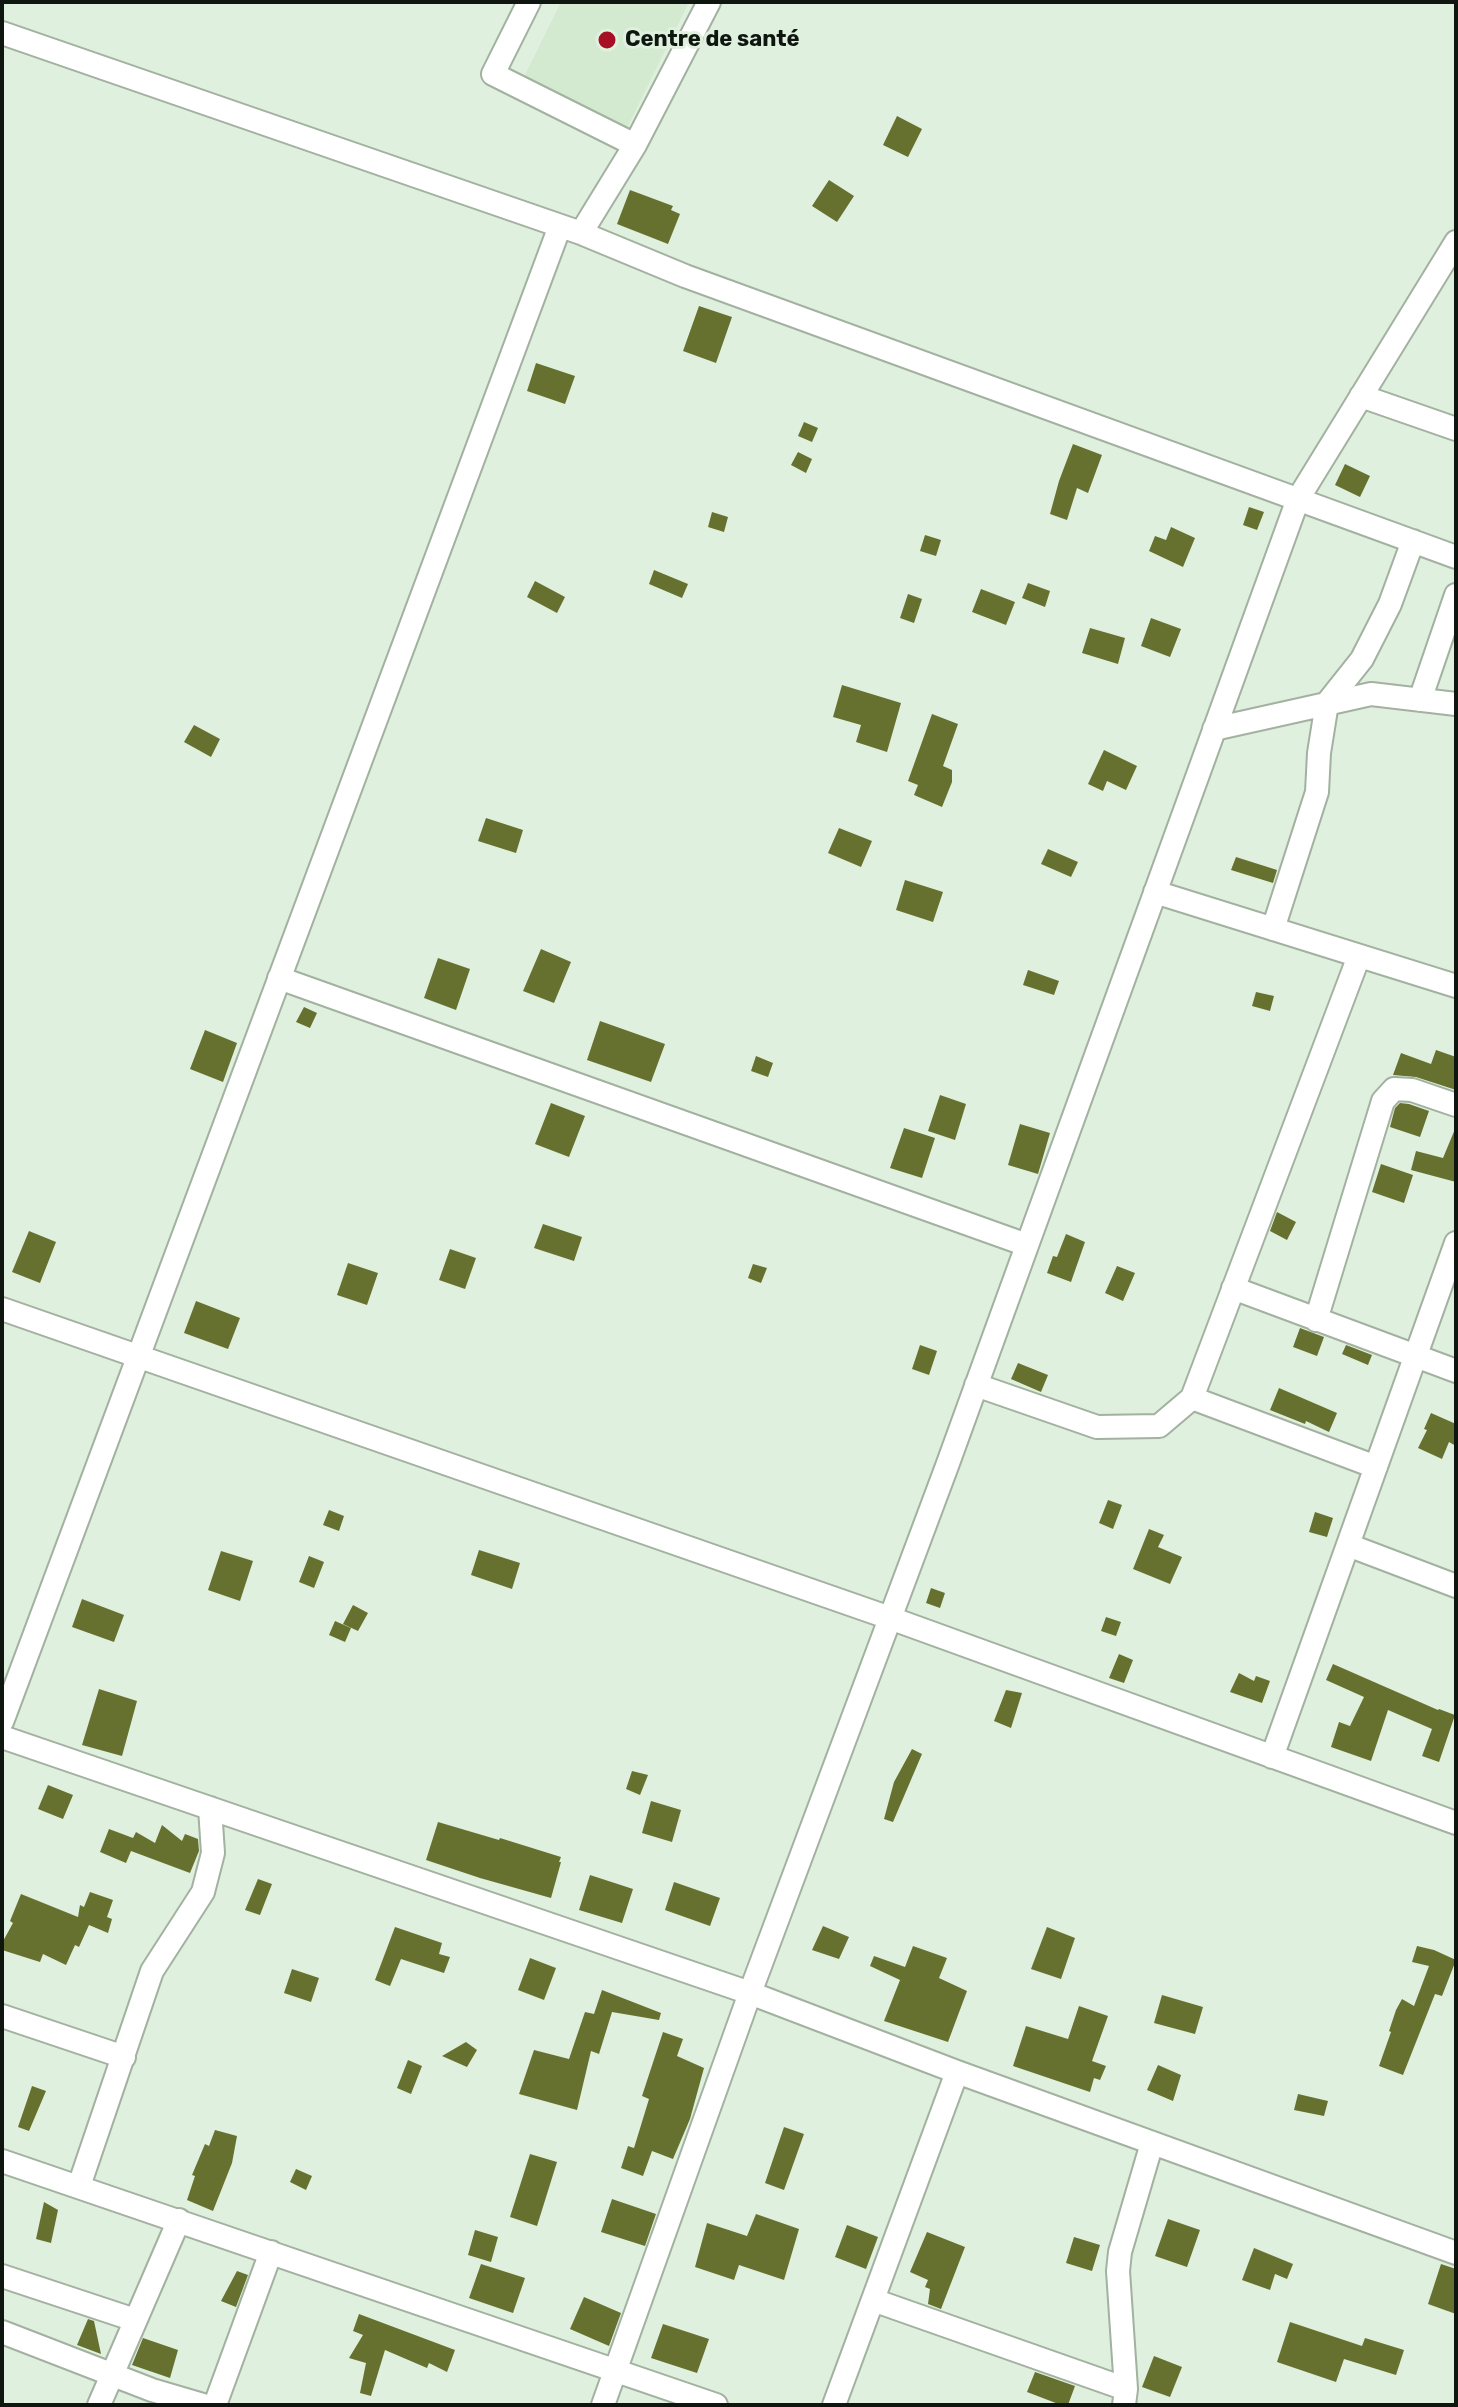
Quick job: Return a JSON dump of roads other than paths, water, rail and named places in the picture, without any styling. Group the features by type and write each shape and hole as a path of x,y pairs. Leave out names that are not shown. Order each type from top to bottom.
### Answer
{"street":[{"path":"529,2 493,74 635,145"},
{"path":"2,1722 279,978 571,230 635,145 709,2"},
{"path":"2,33 571,230 685,276 1456,557"},
{"path":"603,2405 750,1993 976,1385 1298,499 1456,242"},
{"path":"1361,396 1456,429"},
{"path":"1273,929 1317,792 1327,703 1362,659 1390,604 1413,541"},
{"path":"1420,700 1456,595"},
{"path":"1214,729 1371,694 1456,704"},
{"path":"1155,892 1456,986"},
{"path":"976,1385 1097,1427 1159,1426 1192,1398 1359,956"},
{"path":"279,978 1027,1245"},
{"path":"1316,1320 1383,1101 1394,1089 1412,1090 1456,1105"},
{"path":"1272,1757 1456,1243"},
{"path":"1233,1288 1456,1371"},
{"path":"2,1309 890,1618 1456,1823"},
{"path":"1192,1398 1376,1467"},
{"path":"1348,1545 1456,1586"},
{"path":"2,1737 750,1993 957,2072 1456,2253"},
{"path":"79,2186 152,1971 203,1892 213,1853 210,1808"},
{"path":"2,2016 124,2057"},
{"path":"834,2405 957,2072"},
{"path":"873,2300 1125,2397 1118,2271 1120,2252 1152,2143"},
{"path":"2,2161 716,2405"},
{"path":"99,2405 179,2220"},
{"path":"215,2405 271,2252"},
{"path":"2,2276 135,2320"},
{"path":"2,2332 152,2390 203,2405"}],"place":[{"name":"Centre de santé","path":"607,40"}]}
